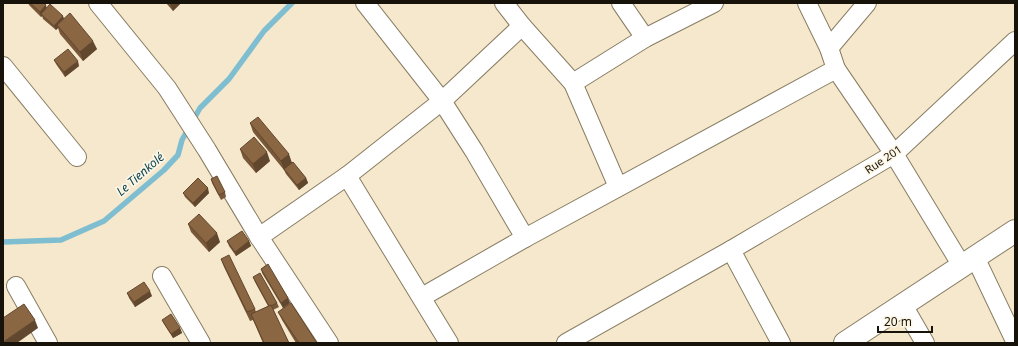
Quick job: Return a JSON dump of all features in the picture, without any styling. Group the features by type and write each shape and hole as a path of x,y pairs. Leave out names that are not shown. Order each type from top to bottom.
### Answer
{"main road":[{"path":"845,343 1015,231"}],"street":[{"path":"98,3 167,88 207,150 259,237 330,343"},
{"path":"365,3 442,101 474,151 525,238"},
{"path":"504,3 522,26 573,83 618,187"},
{"path":"621,3 646,38"},
{"path":"573,83 646,38 714,3"},
{"path":"807,3 829,48 836,69 969,261 1015,341"},
{"path":"829,48 867,3"},
{"path":"259,237 347,176 442,101 522,26"},
{"name":"Rue 201","path":"566,343 731,250 894,154 1015,41"},
{"path":"3,66 77,157"},
{"path":"422,297 525,238 836,69"},
{"path":"347,176 450,343"},
{"path":"731,250 782,343"},
{"path":"162,276 201,343"},
{"path":"16,286 48,343"},
{"path":"903,305 925,343"}],"building":[{"path":"30,3 43,3 46,5 40,12"},
{"path":"50,4 63,16 54,26 41,14"},
{"path":"70,13 93,41 80,52 57,25"},
{"path":"68,49 78,61 64,72 54,60"},
{"path":"258,117 289,154 281,161 250,123"},
{"path":"254,137 267,152 253,164 240,149"},
{"path":"293,162 306,178 297,185 284,169"},
{"path":"217,176 225,192 219,195 211,179"},
{"path":"198,178 208,188 193,203 183,193"},
{"path":"199,214 217,233 206,243 188,224"},
{"path":"242,231 249,241 235,252 227,241"},
{"path":"229,255 255,309 247,312 221,259"},
{"path":"268,264 288,298 281,303 261,269"},
{"path":"260,273 277,303 271,306 269,306 253,277"},
{"path":"144,282 150,291 134,302 127,293"},
{"path":"291,303 317,343 299,343 278,312"},
{"path":"24,304 35,320 3,342 3,318"},
{"path":"271,305 289,343 264,343 251,314"},
{"path":"171,314 180,328 171,334 162,320"}],"waterway":[{"name":"Le Tienkolé","path":"3,242 61,240 104,221 164,170 178,155 182,140 200,108 229,79 264,31 292,3"}]}
